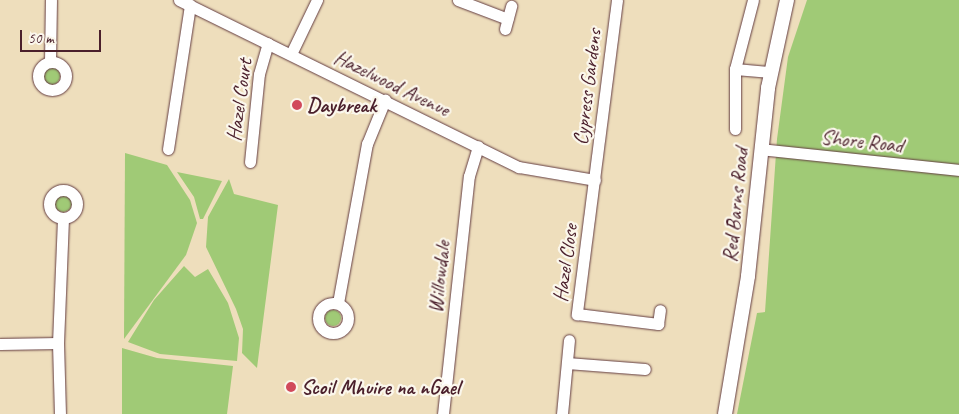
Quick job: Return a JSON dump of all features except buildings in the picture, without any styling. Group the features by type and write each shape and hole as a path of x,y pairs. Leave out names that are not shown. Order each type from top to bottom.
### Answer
{"street":[{"path":"50,62 51,0"},
{"path":"291,54 317,0"},
{"path":"458,0 506,24 511,6"},
{"name":"Cypress Gardens","path":"595,180 617,0"},
{"path":"735,130 735,69 754,0"},
{"name":"Red Barns Road","path":"724,414 748,276 760,150 771,72 787,0"},
{"path":"166,149 183,2"},
{"name":"Hazelwood Avenue","path":"183,2 519,166 595,180"},
{"name":"Hazel Court","path":"250,162 259,74 268,44"},
{"path":"735,69 771,72"},
{"path":"338,303 367,144 385,100"},
{"name":"Willowdale","path":"443,414 469,176 478,146"},
{"name":"Shore Road","path":"760,150 959,170"},
{"name":"Hazel Close","path":"595,180 577,314 658,324 660,310"},
{"path":"60,414 58,344 63,218"},
{"path":"562,414 569,340"},
{"path":"0,344 58,344"},
{"path":"567,363 645,369"}],"green space":[{"path":"807,0 959,0 959,414 737,414 757,313 765,312 777,139 788,57"},
{"path":"51,67 57,70 60,76 57,82 51,85 45,82 42,76 45,70"},
{"path":"125,153 167,165 190,200 197,223 186,255 124,339"},
{"path":"177,172 222,181 203,219 200,219 194,197"},
{"path":"229,179 234,194 278,205 257,368 242,353 243,329 236,309 206,247 208,217"},
{"path":"63,194 69,197 72,203 69,209 63,212 57,209 54,203 57,197"},
{"path":"184,266 195,277 208,269 228,303 239,338 237,361 160,354 128,342 154,300"},
{"path":"330,310 336,310 341,315 339,324 330,326 325,321 325,315"},
{"path":"122,348 157,358 233,366 227,414 122,414"}],"place":[{"name":"Daybreak","path":"297,105"},
{"name":"Scoil Mhuire na nGael","path":"291,387"}]}
